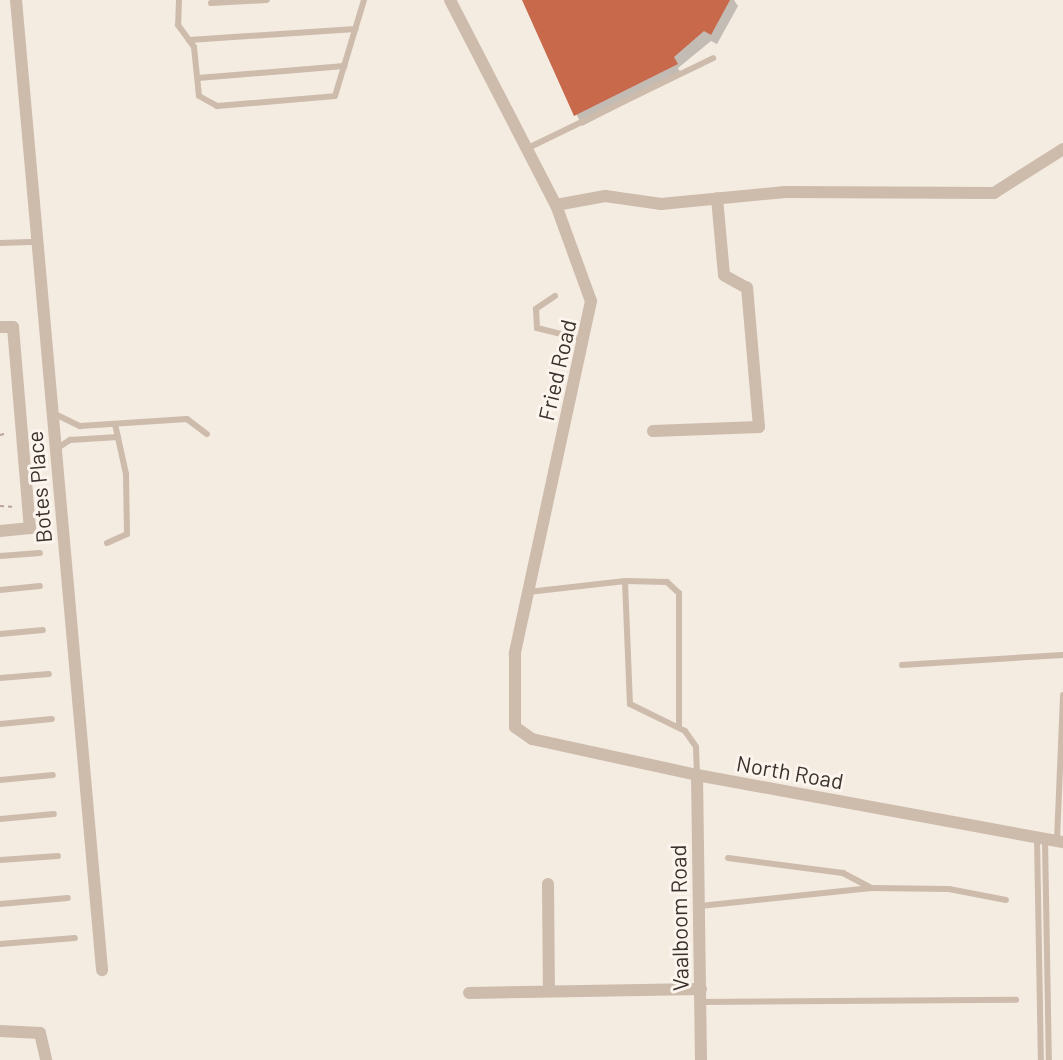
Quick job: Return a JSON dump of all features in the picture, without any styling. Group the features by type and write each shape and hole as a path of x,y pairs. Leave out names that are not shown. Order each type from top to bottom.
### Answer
{"street":[{"name":"Botes Place","path":"16,0 102,970"},
{"name":"Fried Road","path":"450,0 524,150 556,205 589,289 585,339 528,592 510,691 515,727"},
{"path":"556,205 605,196 661,204 717,198 994,193 1063,149"},
{"path":"653,431 759,427 747,288 724,275 717,198"},
{"path":"0,327 13,327 30,528 0,531"},
{"name":"North Road","path":"515,727 532,739 697,775 1050,840"},
{"name":"Vaalboom Road","path":"697,775 701,1060"},
{"path":"548,884 549,990"},
{"path":"469,993 549,990 701,996"},
{"path":"0,1031 40,1033 46,1060"}],"lane":[{"path":"179,0 178,25 189,40 208,105 329,99 345,66 364,0"},
{"path":"211,3 267,0"},
{"path":"189,40 356,29"},
{"path":"524,150 713,58"},
{"path":"198,78 345,66"},
{"path":"0,243 37,242"},
{"path":"555,296 536,309 537,328 585,339"},
{"path":"52,412 68,424 187,419 207,434"},
{"path":"107,543 127,534 115,424"},
{"path":"56,449 70,440 118,437"},
{"path":"0,556 40,553"},
{"path":"528,592 625,581 667,582 679,593 679,725"},
{"path":"625,581 630,704 679,725 696,747 697,775"},
{"path":"0,590 40,586"},
{"path":"0,634 43,630"},
{"path":"902,665 1063,655"},
{"path":"0,678 49,674"},
{"path":"1041,1060 1050,840 1061,780 1063,695"},
{"path":"0,724 52,719"},
{"path":"0,780 53,775"},
{"path":"0,819 54,814"},
{"path":"1049,1060 1050,840"},
{"path":"0,860 58,856"},
{"path":"728,858 843,873 871,888"},
{"path":"699,906 871,888 949,889 1006,900"},
{"path":"0,904 68,898"},
{"path":"0,944 75,938"},
{"path":"701,996 1016,1000"}],"path":[{"path":"0,506 28,508"}],"building":[{"path":"522,0 730,0 711,35 704,31 674,57 678,64 574,116"}]}
